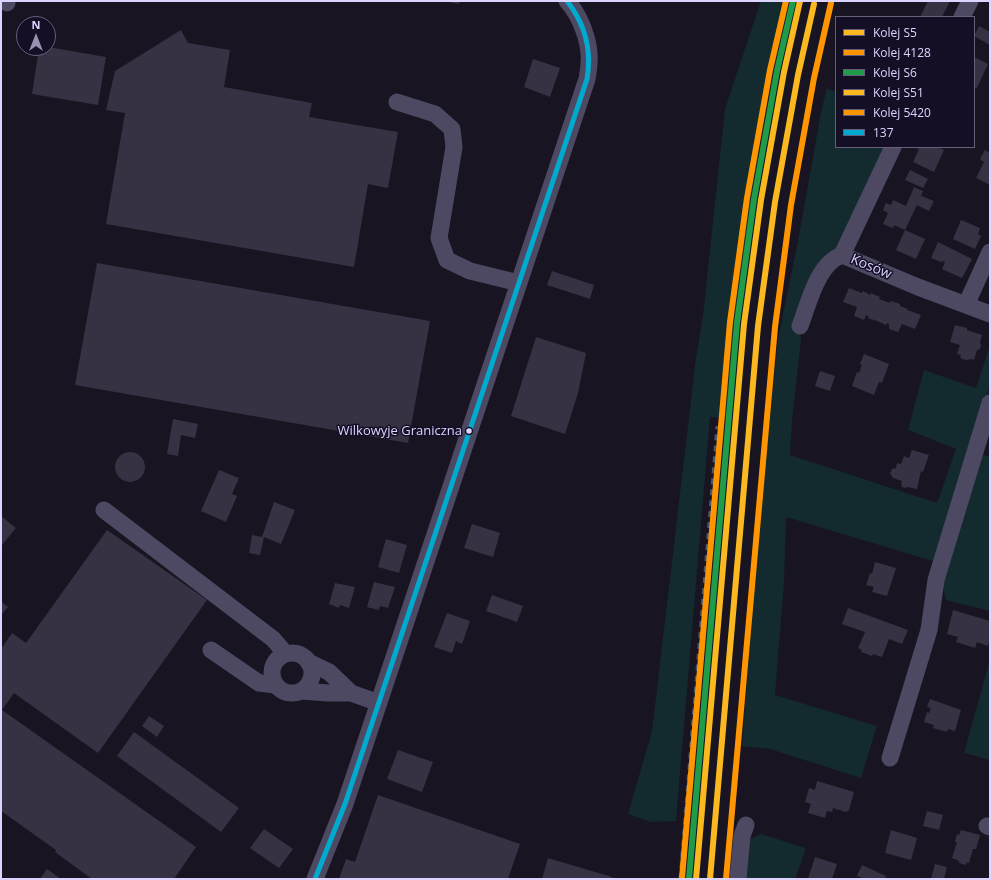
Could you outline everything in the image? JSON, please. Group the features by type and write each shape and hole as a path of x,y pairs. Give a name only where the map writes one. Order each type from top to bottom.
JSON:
{"street":[{"path":"315,879 345,804 587,79 590,62 588,47 581,22 567,1"},
{"path":"962,16 970,1"},
{"path":"397,102 435,114 452,129 454,147 439,238 448,260 470,271 519,283"},
{"name":"Kosów","path":"893,148 842,255 918,287 990,314"},
{"path":"966,305 990,252"},
{"path":"800,326 822,271 829,262 842,255"},
{"path":"890,758 929,630 936,580 990,403"},
{"path":"104,510 273,639 286,654"},
{"path":"210,650 259,683 276,685"},
{"path":"308,662 312,674 306,686 301,690 295,693 288,692 281,690 276,685 273,679 273,666 281,656 292,653 298,654 308,662 329,672 350,693"},
{"path":"301,690 328,693 350,693 379,703"},
{"path":"738,879 742,836 746,825"}],"green space":[{"path":"761,1 784,1 753,186 734,363 731,418 710,417 676,821 651,822 628,814 652,731 696,358 703,315 725,109"},
{"path":"827,88 835,92 835,148 888,148 798,324 801,339 792,421 790,455 937,503 956,449 908,430 924,370 976,388 990,345 990,377 988,392 973,446 936,562 786,517 784,582 775,695 877,726 861,778 770,749 742,746 757,545 778,339 798,241 821,112"},
{"path":"980,455 990,456 990,611 946,600 941,578"},
{"path":"990,659 990,760 964,753"},
{"path":"761,834 806,848 795,879 744,879 748,840"}],"building":[{"path":"445,1 460,1 459,4"},
{"path":"928,1 950,1 942,16 920,16"},
{"path":"979,26 990,32 990,45 975,37"},
{"path":"181,30 188,43 230,50 224,87 312,103 309,117 398,132 388,188 368,184 354,267 106,224 125,113 106,110 115,71"},
{"path":"56,48 106,57 98,105 32,94 38,56 56,56"},
{"path":"975,58 988,64 977,88 975,87"},
{"path":"533,59 560,68 550,97 524,87"},
{"path":"917,148 940,148 944,150 934,172 913,162 919,149"},
{"path":"985,150 990,153 990,185 976,178 984,162 980,159"},
{"path":"910,170 928,179 923,188 905,180"},
{"path":"914,187 923,191 921,196 934,201 929,211 917,205 905,230 894,225 893,228 883,224 888,213 883,210 886,203 891,205 893,200 906,206"},
{"path":"961,220 980,228 978,234 981,236 975,249 953,239"},
{"path":"905,230 925,239 916,259 896,250"},
{"path":"938,242 972,259 962,278 942,269 945,262 931,258"},
{"path":"97,263 430,321 408,443 75,385"},
{"path":"552,271 594,285 590,299 547,285"},
{"path":"849,288 862,293 863,291 870,295 871,293 880,297 879,299 890,303 891,301 900,304 900,306 908,309 907,310 921,315 915,329 902,324 898,332 889,329 889,324 887,323 886,325 868,318 869,317 866,315 864,320 854,316 857,307 843,302"},
{"path":"955,325 967,328 967,330 982,335 980,349 977,350 974,360 962,359 960,357 961,355 957,354 960,345 950,342"},
{"path":"536,337 586,353 578,393 565,434 511,416"},
{"path":"864,354 889,364 882,383 879,382 874,395 852,386 857,372 859,373 862,365 860,364"},
{"path":"820,371 835,376 830,391 815,386"},
{"path":"173,419 198,424 195,438 181,435 178,456 167,454"},
{"path":"912,450 929,455 923,472 921,471 917,489 902,487 902,481 893,478 890,473 892,469 896,468 897,463 901,464 904,456 909,458"},
{"path":"130,452 141,456 145,467 141,478 130,482 119,478 115,467 119,456"},
{"path":"219,470 239,478 232,494 237,496 226,522 201,511"},
{"path":"274,502 295,510 281,544 264,537 260,555 249,553 252,535 262,537"},
{"path":"1,516 16,528 2,545 1,545"},
{"path":"472,524 500,533 493,557 464,548"},
{"path":"107,530 207,600 98,753 14,693 2,710 196,847 174,879 92,879 55,852 56,850 1,811 1,649 12,633 26,643"},
{"path":"386,539 407,545 399,573 378,567"},
{"path":"875,562 896,568 887,596 872,592 874,587 866,585 870,573 872,574"},
{"path":"374,582 395,587 388,608 380,606 379,610 367,607"},
{"path":"335,583 355,587 349,608 340,605 339,608 329,604"},
{"path":"492,595 523,606 517,622 486,611"},
{"path":"1,601 8,607 1,615"},
{"path":"848,608 908,630 902,644 889,639 882,657 873,654 872,656 861,652 862,650 858,648 865,632 842,624"},
{"path":"953,610 990,621 990,638 988,646 977,642 975,648 956,642 958,637 947,634"},
{"path":"447,613 470,621 462,644 456,641 452,653 434,647"},
{"path":"930,699 961,710 955,731 948,729 947,732 933,728 934,725 924,722 927,712 929,713 931,708 927,707"},
{"path":"149,716 164,726 157,737 142,726"},
{"path":"134,732 239,808 221,832 117,756"},
{"path":"398,750 433,762 422,792 387,779"},
{"path":"817,781 854,792 849,810 846,812 833,808 832,812 827,811 825,818 808,813 811,804 805,802 809,788 815,790"},
{"path":"378,795 520,844 508,879 339,879 346,859 355,862"},
{"path":"927,811 943,815 939,830 923,826"},
{"path":"264,829 293,849 279,868 250,848"},
{"path":"891,830 917,838 911,860 885,853"},
{"path":"961,830 980,835 976,849 973,849 969,863 967,862 966,865 959,863 959,861 952,858 957,842 955,842 957,834 959,835"},
{"path":"815,857 837,864 832,879 808,879"},
{"path":"548,858 612,877 612,879 542,879"},
{"path":"935,864 947,867 944,879 931,879"},
{"path":"862,865 886,876 885,879 865,879 857,876"},
{"path":"47,869 61,879 40,879"}],"railway":[{"path":"680,879 717,426"}],"rail line":[{"name":"5420","path":"682,878 730,322 747,198 770,70 786,1"},
{"name":"S6","path":"689,878 737,323 754,199 777,71 793,1"},
{"name":"S5","path":"696,879 744,324 761,200 784,72 800,1"},
{"name":"4128","path":"726,879 775,327 791,205 814,78 831,3"},
{"name":"S51","path":"710,879 758,326 775,202 798,75 814,4"}],"transit line":[{"name":"137","path":"315,879 345,804 587,79 589,58 586,38 583,28 567,1"}],"place":[{"name":"Wilkowyje Graniczna","path":"469,431"}]}
